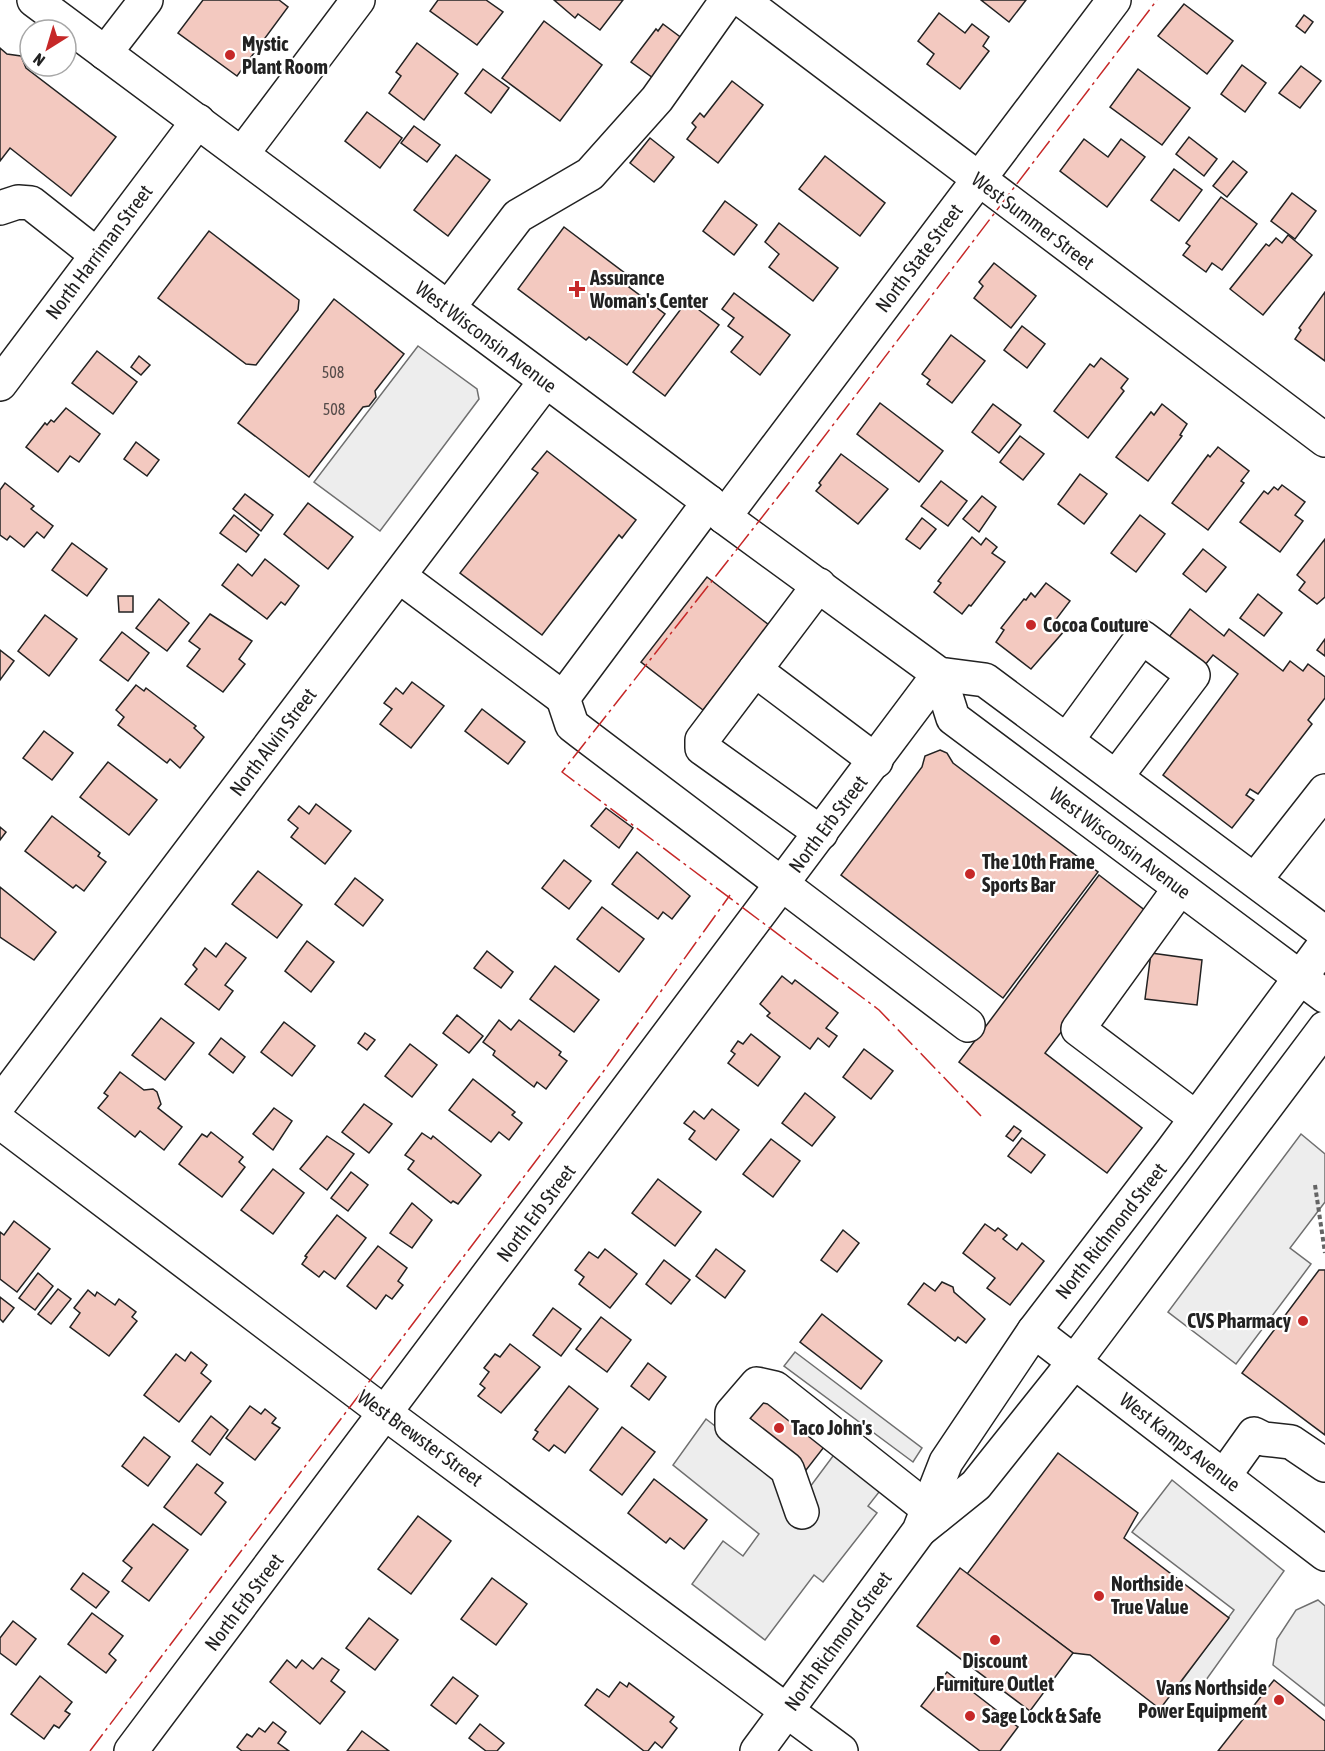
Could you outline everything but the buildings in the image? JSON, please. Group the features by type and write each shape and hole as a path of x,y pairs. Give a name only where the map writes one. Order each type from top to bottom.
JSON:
{"street":[{"name":"West Wisconsin Avenue","path":"34,0 939,674 985,680 1325,933"},
{"path":"105,53 146,0"},
{"path":"448,308 518,216 590,174 657,99 727,0"},
{"name":"West Summer Street","path":"742,0 1325,440"},
{"name":"North State Street","path":"563,698 978,180 1114,0"},
{"path":"242,154 353,2"},
{"name":"North Harriman Street","path":"0,384 198,121"},
{"path":"0,208 18,202 31,203 97,255"},
{"name":"North Alvin Street","path":"0,1103 545,382"},
{"path":"399,576 563,698 572,725 968,1025"},
{"path":"819,585 702,740 702,748 821,833"},
{"path":"1067,740 1142,637 1193,675 1116,777"},
{"path":"755,670 876,761"},
{"name":"West Wisconsin Avenue","path":"939,674 952,718 1313,986"},
{"name":"North Erb Street","path":"131,1751 876,761 939,674"},
{"path":"1255,880 1325,791"},
{"path":"1180,888 1078,1029 1196,1118"},
{"name":"North Richmond Street","path":"757,1751 928,1518 946,1462 1034,1331 1196,1118 1313,986 1325,944"},
{"name":"North Richmond Street","path":"928,1518 976,1485 1075,1361 1325,1028"},
{"name":"West Brewster Street","path":"0,1122 385,1413 841,1751"},
{"name":"West Kamps Avenue","path":"1034,1331 1325,1554"},
{"path":"802,1512 787,1470 732,1426 732,1413 757,1384 775,1388 928,1518"},
{"path":"1224,1476 1254,1434 1264,1439 1291,1442 1325,1465"}],"path":[{"path":"1315,1185 1325,1253"}],"shaded area":[{"path":"418,346 477,389 479,399 380,531 314,482"},
{"path":"1301,1134 1325,1154 1325,1202 1290,1248 1311,1264 1236,1364 1168,1312"},
{"path":"795,1352 922,1448 913,1462 784,1366"},
{"path":"706,1419 804,1495 836,1452 883,1487 868,1506 877,1513 823,1582 814,1575 765,1640 692,1584 723,1541 743,1556 759,1534 673,1465"},
{"path":"1172,1480 1284,1571 1196,1694 1180,1683 1234,1610 1132,1532"},
{"path":"1318,1600 1325,1606 1325,1706 1273,1665 1277,1639 1296,1610"}],"power":[{"path":"981,1116 879,1010 562,772 785,488 1157,0"},
{"path":"90,1751 603,1072 730,895"}],"place":[{"name":"Mystic Plant Room","path":"230,55"},
{"name":"Assurance Woman's Center","path":"577,289"},
{"name":"Cocoa Couture","path":"1031,625"},
{"name":"The 10th Frame Sports Bar","path":"970,874"},
{"name":"CVS Pharmacy","path":"1303,1321"},
{"name":"Taco John's","path":"779,1428"},
{"name":"Northside True Value","path":"1099,1596"},
{"name":"Discount Furniture Outlet","path":"995,1640"},
{"name":"Vans Northside Power Equipment","path":"1279,1700"},
{"name":"Sage Lock & Safe","path":"970,1716"}]}
